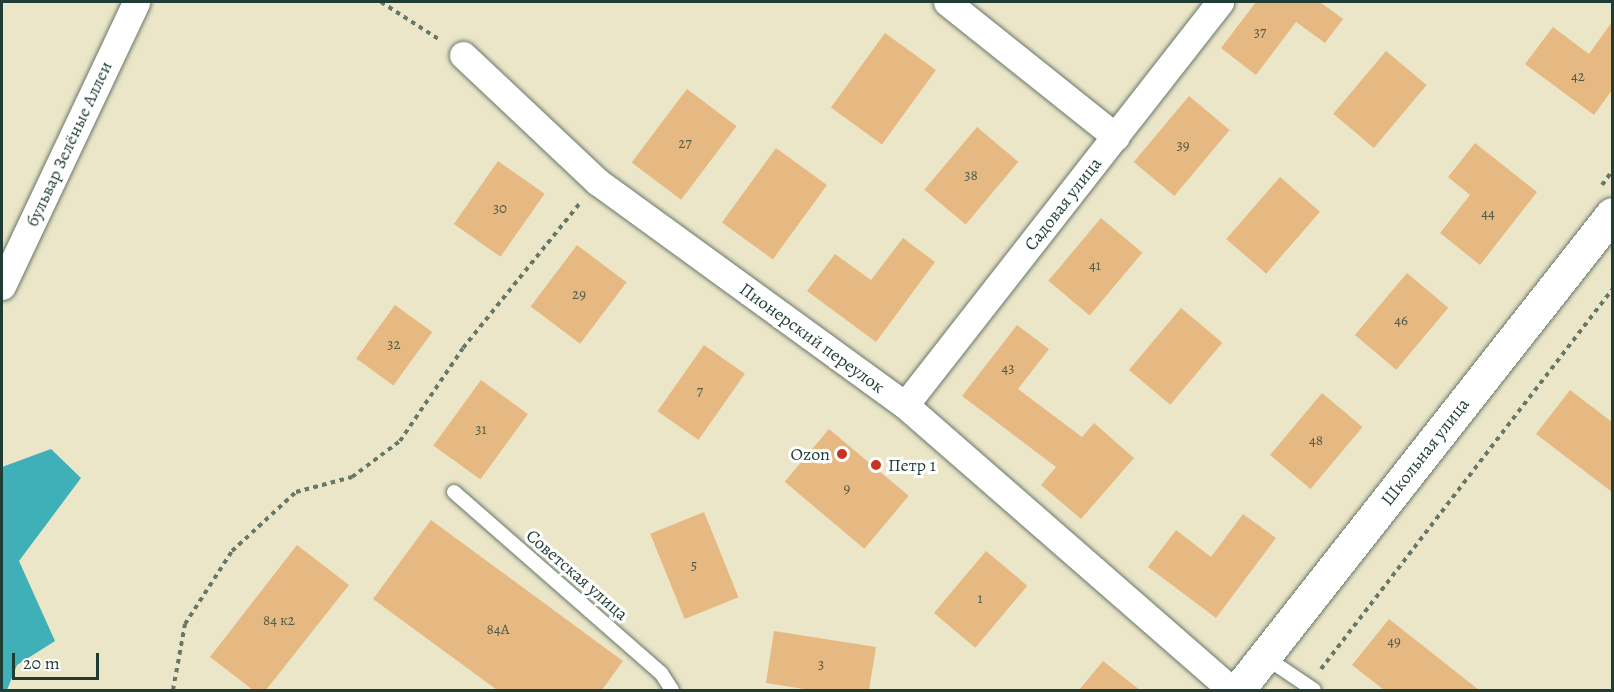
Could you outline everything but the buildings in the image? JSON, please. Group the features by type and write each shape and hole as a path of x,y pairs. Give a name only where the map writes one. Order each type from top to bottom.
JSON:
{"street":[{"name":"бульвар Зелёные Аллеи","path":"2,286 136,2"},
{"path":"947,2 1116,137"},
{"name":"Садовая улица","path":"905,405 1220,2"},
{"name":"Пионерский переулок","path":"463,55 598,182 905,405 1232,690"},
{"name":"Школьная улица","path":"1238,690 1612,214"}],"lane":[{"name":"Советская улица","path":"454,492 661,673 672,690"},
{"path":"1265,657 1311,688"}],"path":[{"path":"381,2 463,55"},
{"path":"173,690 185,624 232,551 296,492 352,477 400,441 463,348 598,182"},
{"path":"1311,688 1612,290"}],"water":[{"path":"51,449 81,478 19,561 55,641 17,665 7,690 2,690 2,467"}],"place":[{"name":"Ozon","path":"842,454"},
{"name":"Петр 1","path":"876,465"}]}
